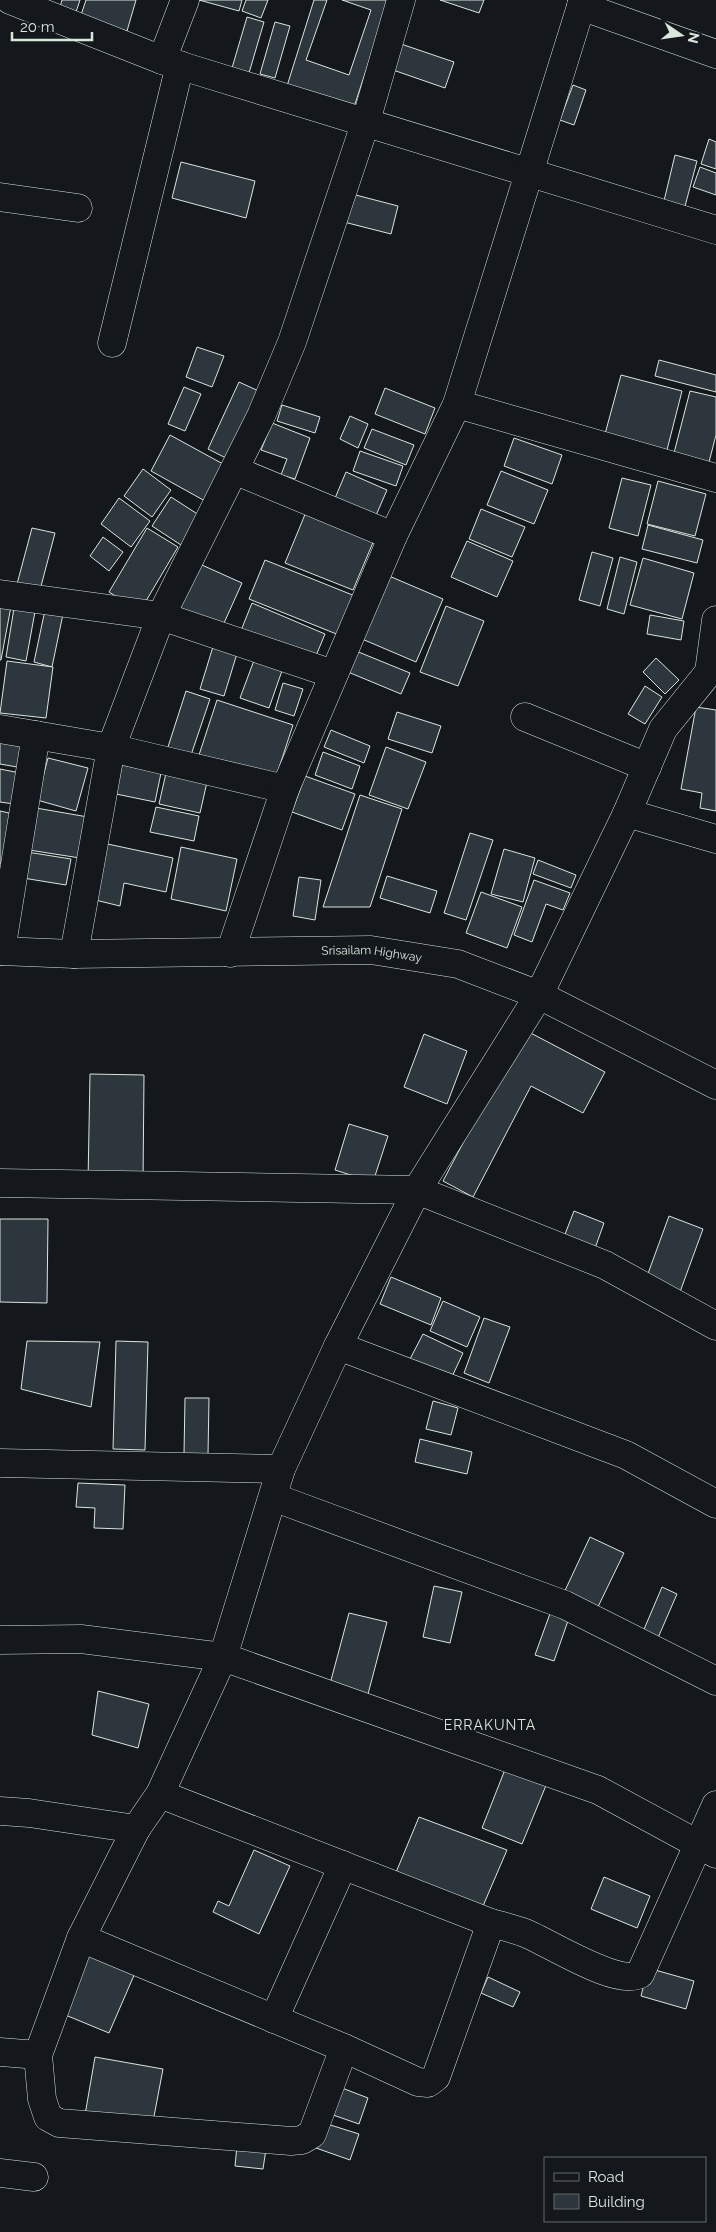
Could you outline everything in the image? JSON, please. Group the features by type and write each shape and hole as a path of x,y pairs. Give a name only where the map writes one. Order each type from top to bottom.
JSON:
{"main road":[{"path":"10,0 171,62 716,230"},
{"path":"112,344 185,0"},
{"path":"74,954 111,748 161,616 261,416 292,342 366,121 401,0"},
{"path":"230,953 285,789 393,536 457,404 531,172 582,3 716,54"},
{"path":"0,197 78,208"},
{"path":"457,404 716,478"},
{"path":"234,470 393,536"},
{"path":"0,594 161,616 333,674"},
{"path":"344,2048 312,2134 302,2140 292,2141 59,2123 48,2117 42,2099 38,2055 81,1938 136,1829 160,1794 223,1657 281,1469 338,1346 417,1190 539,995 627,813 663,729 713,670 716,620"},
{"path":"524,717 647,767"},
{"path":"0,729 111,748 285,789"},
{"path":"0,951 36,735"},
{"path":"627,813 716,839"},
{"name":"Srisailam Highway","path":"0,951 74,954 371,950 458,964 539,995 716,1085"},
{"path":"0,1183 417,1190 605,1265 716,1326"},
{"path":"338,1346 626,1455 716,1504"},
{"path":"0,1463 281,1469"},
{"path":"273,1498 566,1605 716,1681"},
{"path":"0,1640 81,1639 223,1657 598,1790 706,1849"},
{"path":"160,1794 491,1923 525,1933 605,1972 633,1978 640,1974 706,1849 716,1805"},
{"path":"0,1811 29,1813 136,1829"},
{"path":"274,2019 343,1865"},
{"path":"81,1938 344,2048 418,2082 428,2083 436,2077 491,1923"},
{"path":"0,2052 38,2055"},
{"path":"0,2173 34,2177"}],"building":[{"path":"62,0 80,0 76,12 60,7"},
{"path":"86,0 136,0 127,31 80,18"},
{"path":"199,0 242,0 239,11"},
{"path":"246,0 268,0 261,18 242,11"},
{"path":"314,0 327,0 306,60 349,75 371,10 342,0 389,0 354,107 287,86"},
{"path":"440,0 484,0 479,13"},
{"path":"247,17 264,22 249,73 232,68"},
{"path":"275,22 290,26 275,78 260,74"},
{"path":"401,44 454,62 445,88 393,70"},
{"path":"573,85 586,90 574,125 560,120"},
{"path":"709,139 716,142 716,169 701,164"},
{"path":"675,155 697,161 684,210 663,205"},
{"path":"181,162 255,181 246,218 172,198"},
{"path":"700,167 716,173 716,195 693,187"},
{"path":"348,193 398,206 391,234 340,221"},
{"path":"197,347 224,356 212,387 186,377"},
{"path":"659,360 716,375 716,392 655,376"},
{"path":"621,375 682,391 667,450 605,434"},
{"path":"239,382 263,393 232,461 208,449"},
{"path":"184,387 201,394 185,431 168,424"},
{"path":"385,388 435,408 425,434 375,414"},
{"path":"690,391 716,397 716,435 709,462 674,453"},
{"path":"282,405 320,417 315,433 277,421"},
{"path":"350,416 368,424 358,448 340,439"},
{"path":"272,423 310,438 295,479 281,475 287,459 261,450"},
{"path":"372,429 414,445 406,465 364,448"},
{"path":"170,435 234,470 214,506 151,471"},
{"path":"514,438 562,455 552,484 504,466"},
{"path":"360,451 403,466 396,486 353,471"},
{"path":"143,469 171,490 152,517 124,496"},
{"path":"501,471 548,490 534,524 487,505"},
{"path":"346,472 387,490 374,520 333,503"},
{"path":"622,478 651,485 638,536 609,528"},
{"path":"658,481 706,494 695,536 647,524"},
{"path":"171,497 199,515 181,545 152,526"},
{"path":"119,498 150,521 131,547 101,524"},
{"path":"481,509 525,527 512,557 469,539"},
{"path":"306,512 374,540 353,590 285,563"},
{"path":"648,525 703,540 697,563 642,549"},
{"path":"32,528 55,533 40,590 17,584"},
{"path":"147,528 178,547 140,611 109,592"},
{"path":"103,537 123,552 109,571 90,556"},
{"path":"467,541 513,561 497,597 451,577"},
{"path":"592,552 613,558 600,606 579,600"},
{"path":"620,557 637,562 624,614 607,609"},
{"path":"643,558 694,573 682,619 630,605"},
{"path":"265,560 355,596 339,635 249,599"},
{"path":"193,561 242,583 220,632 171,610"},
{"path":"389,576 443,599 416,662 362,639"},
{"path":"0,599 12,601 1,660 0,660"},
{"path":"15,602 36,606 26,661 6,657"},
{"path":"252,603 325,634 313,663 240,633"},
{"path":"446,606 484,621 458,686 420,672"},
{"path":"45,610 63,614 52,667 34,662"},
{"path":"650,615 684,621 681,640 647,634"},
{"path":"215,640 239,647 224,696 200,689"},
{"path":"356,651 410,673 401,694 348,672"},
{"path":"256,655 284,665 269,708 240,698"},
{"path":"656,658 679,680 665,694 643,672"},
{"path":"7,661 53,667 46,718 0,713"},
{"path":"283,683 303,689 294,716 275,710"},
{"path":"645,686 662,697 645,724 628,714"},
{"path":"186,691 210,699 190,758 167,750"},
{"path":"217,700 293,725 275,780 199,755"},
{"path":"696,707 716,710 716,811 700,808 702,793 681,789"},
{"path":"397,712 441,726 432,753 388,739"},
{"path":"331,730 370,746 364,763 324,747"},
{"path":"0,740 27,744 23,768 0,764"},
{"path":"386,747 426,762 408,809 369,795"},
{"path":"323,752 360,766 352,789 315,775"},
{"path":"48,758 88,768 76,811 37,800"},
{"path":"122,765 161,773 155,802 116,794"},
{"path":"0,769 20,773 14,804 0,802"},
{"path":"166,773 207,782 200,813 159,804"},
{"path":"305,776 355,794 342,830 292,812"},
{"path":"360,795 402,809 370,907 323,907"},
{"path":"156,807 199,816 194,841 150,832"},
{"path":"36,808 88,817 80,858 29,850"},
{"path":"0,811 14,814 4,864 0,863"},
{"path":"470,833 493,840 466,920 444,913"},
{"path":"103,843 173,858 166,892 124,883 120,906 91,899"},
{"path":"181,847 237,859 226,911 171,899"},
{"path":"504,849 535,858 523,902 491,894"},
{"path":"27,852 71,859 66,885 23,878"},
{"path":"538,860 576,875 571,888 533,874"},
{"path":"387,876 437,891 430,913 380,898"},
{"path":"299,877 321,880 315,920 293,916"},
{"path":"534,880 570,893 563,910 546,904 532,942 514,935"},
{"path":"481,892 522,907 507,948 466,933"},
{"path":"523,1029 605,1072 583,1113 531,1086 473,1197 443,1181"},
{"path":"424,1034 467,1051 447,1104 404,1087"},
{"path":"90,1074 144,1075 143,1183 88,1182"},
{"path":"349,1124 388,1136 373,1182 335,1170"},
{"path":"574,1211 604,1223 593,1254 562,1242"},
{"path":"669,1216 703,1229 680,1292 646,1279"},
{"path":"0,1219 48,1219 47,1303 0,1302"},
{"path":"391,1277 441,1298 431,1325 380,1304"},
{"path":"443,1301 480,1317 467,1347 430,1331"},
{"path":"484,1318 510,1327 489,1383 464,1373"},
{"path":"423,1334 463,1353 451,1379 410,1359"},
{"path":"27,1341 100,1342 91,1407 21,1389"},
{"path":"116,1341 148,1342 145,1450 113,1449"},
{"path":"185,1398 209,1398 208,1455 184,1454"},
{"path":"433,1401 458,1408 451,1435 426,1429"},
{"path":"420,1439 472,1452 467,1474 415,1462"},
{"path":"78,1483 125,1485 123,1529 94,1528 95,1508 76,1507"},
{"path":"590,1537 624,1553 595,1613 562,1597"},
{"path":"434,1586 462,1592 450,1643 423,1637"},
{"path":"662,1587 677,1594 657,1640 642,1634"},
{"path":"552,1608 570,1615 554,1661 535,1655"},
{"path":"349,1613 387,1622 368,1694 330,1684"},
{"path":"98,1691 149,1704 138,1748 92,1735"},
{"path":"506,1767 547,1783 522,1844 482,1828"},
{"path":"419,1817 507,1850 480,1913 392,1882"},
{"path":"254,1850 290,1866 259,1934 213,1912 218,1901 229,1906"},
{"path":"604,1877 650,1896 637,1928 591,1909"},
{"path":"89,1953 135,1973 109,2033 63,2014"},
{"path":"648,1968 694,1981 686,2009 641,1996"},
{"path":"488,1977 520,1992 513,2007 481,1993"},
{"path":"95,2057 163,2069 152,2127 85,2115"},
{"path":"342,2088 368,2098 359,2124 333,2115"},
{"path":"324,2123 359,2134 350,2160 316,2148"},
{"path":"237,2146 266,2149 263,2169 235,2166"}],"district":[{"name":"ERRAKUNTA","path":"490,1725"}]}
